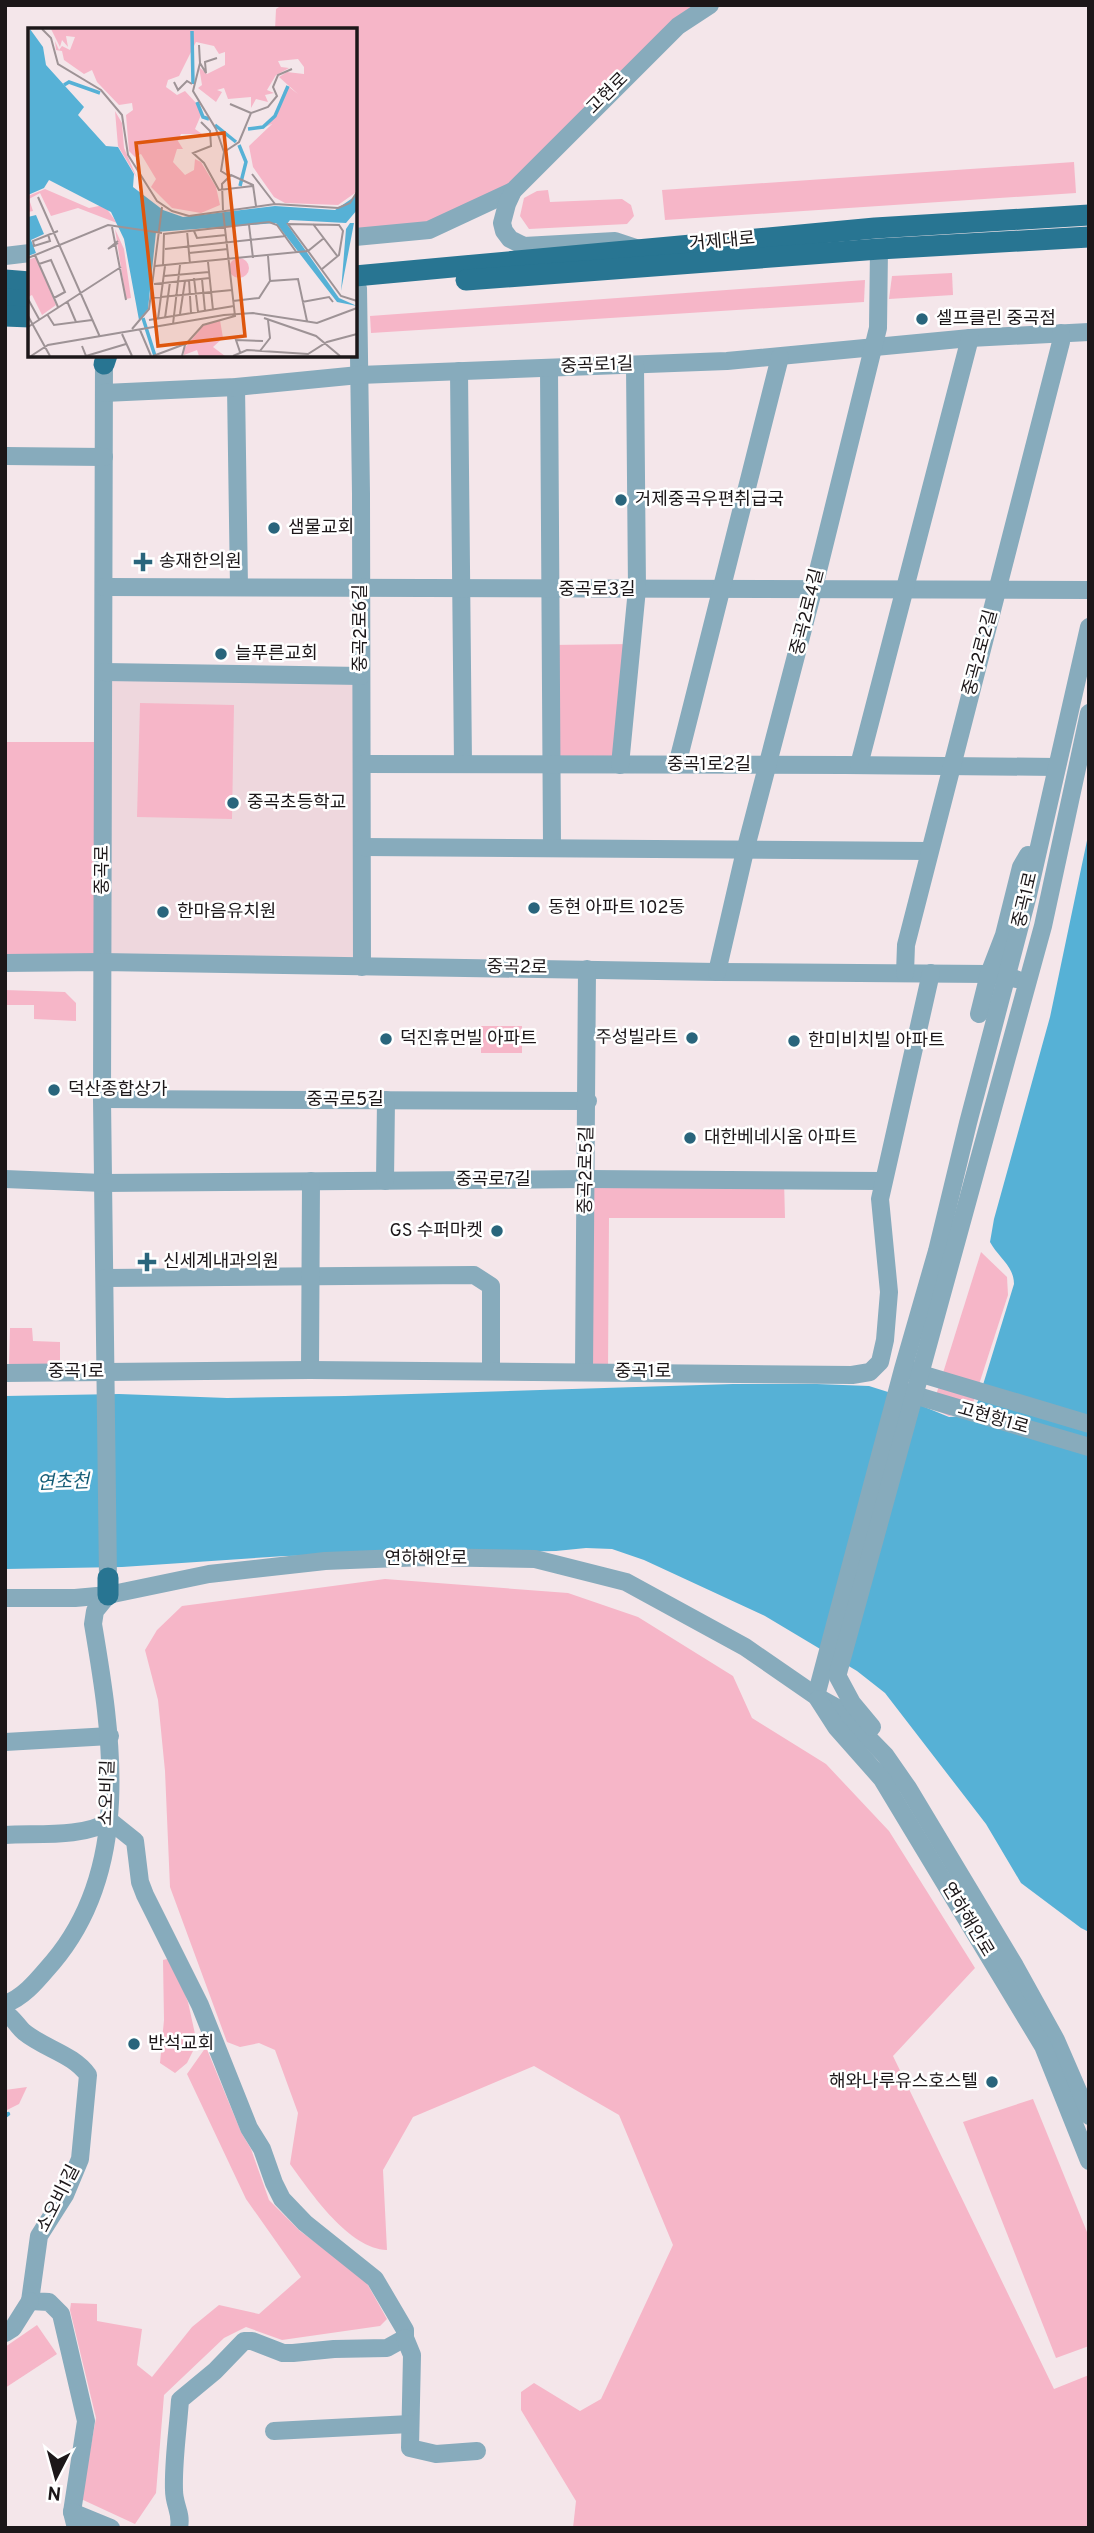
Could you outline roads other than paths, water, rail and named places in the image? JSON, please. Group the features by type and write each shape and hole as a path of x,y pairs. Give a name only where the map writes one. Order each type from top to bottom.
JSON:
{"main road":[{"name":"거제대로","path":"357,286 642,250 875,228 1089,215"},
{"name":"거제대로","path":"357,286 1089,237"},
{"path":"5,280 28,282"},
{"path":"5,299 28,301"},
{"path":"5,316 28,317"}],"street":[{"name":"고현로","path":"513,191 678,26 710,5"},
{"path":"357,237 429,230 513,191"},
{"path":"513,191 502,223 504,231 514,243 534,247 615,241 642,250"},
{"name":"중곡2로4길","path":"717,972 745,851 878,328 879,249"},
{"path":"5,256 28,253"},
{"name":"중곡2로6길","path":"357,316 362,967"},
{"name":"중곡로1길","path":"104,393 236,387 359,375 780,357 970,338 1089,332"},
{"name":"중곡2로2길","path":"905,973 906,945 1061,333"},
{"path":"859,765 970,338"},
{"name":"중곡로","path":"104,357 102,1099 108,1587"},
{"path":"677,765 780,357"},
{"path":"620,765 638,589 635,365"},
{"path":"549,368 552,847"},
{"path":"459,371 463,764"},
{"path":"236,387 239,587"},
{"path":"5,456 104,457"},
{"name":"중곡로3길","path":"104,587 552,590 814,587 1089,590"},
{"name":"중곡1로","path":"911,1371 937,1251 1007,977 1089,627"},
{"path":"104,672 361,676"},
{"name":"중곡1로","path":"911,1371 975,1174 1027,982 1064,837 1089,713"},
{"name":"중곡1로2길","path":"362,764 1056,768"},
{"path":"979,1014 1021,867 1042,827"},
{"path":"363,847 929,851"},
{"name":"중곡2로","path":"5,963 989,974 1027,982"},
{"name":"중곡2로5길","path":"584,1372 587,969"},
{"name":"중곡1로","path":"5,1373 106,1378 310,1370 852,1375 870,1372 880,1362 888,1322 888,1279 880,1199 931,973"},
{"name":"중곡로5길","path":"102,1099 588,1101"},
{"path":"385,1181 386,1100"},
{"name":"중곡로7길","path":"5,1179 103,1183 587,1179 883,1181"},
{"path":"310,1370 311,1181"},
{"path":"105,1278 474,1275 491,1286 491,1370"},
{"path":"816,1696 898,1390 911,1371"},
{"path":"885,1755 871,1725 852,1703 838,1677 915,1396 911,1371"},
{"name":"고현항1로","path":"911,1371 1089,1424"},
{"name":"고현항1로","path":"898,1390 1089,1447"},
{"name":"연하해안로","path":"5,1598 75,1598 108,1587 209,1574 325,1561 424,1557 536,1559 626,1582 745,1647 841,1710 885,1755 908,1788 1015,1966 1056,2040 1089,2116"},
{"name":"소오비길","path":"5,2004 33,1985 62,1951 88,1907 110,1821 110,1736 93,1624 95,1611 108,1587"},
{"name":"연하해안로","path":"816,1696 836,1727 882,1779 1043,2046 1089,2161"},
{"path":"5,1742 110,1736"},
{"path":"5,1835 85,1831 101,1827 110,1821 135,1841 140,1882 145,1895 200,2005 249,2128 262,2149 282,2199 305,2223 375,2279 405,2330 405,2338 412,2355 410,2448 436,2454 477,2451"},
{"name":"소오비1길","path":"5,2013 11,2016 23,2031 53,2051 79,2063 88,2075 79,2159 65,2195 39,2235 30,2301"},
{"path":"5,2333 13,2328 30,2301 49,2302 61,2314 86,2421 74,2520 111,2528"},
{"path":"179,2528 181,2516 174,2501 174,2487 180,2400 215,2371 237,2346 244,2341 252,2341 275,2351 293,2353 387,2348 405,2338"},
{"path":"274,2431 410,2424"}],"water":[{"name":"연초천","path":"1089,831 1089,1932 1021,1883 986,1824 885,1693 857,1671 765,1616 644,1560 612,1549 285,1556 122,1567 5,1569 5,1396 119,1394 227,1398 817,1384 869,1386 949,1417 970,1411 978,1401 1014,1284 1009,1267 990,1242 1050,1017"}],"place":[{"name":"셀프클린 중곡점","path":"922,319"},
{"name":"거제중곡우편취급국","path":"621,500"},
{"name":"샘물교회","path":"274,528"},
{"name":"송재한의원","path":"143,562"},
{"name":"늘푸른교회","path":"221,654"},
{"name":"중곡초등학교","path":"233,803"},
{"name":"동현 아파트 102동","path":"534,908"},
{"name":"한마음유치원","path":"163,912"},
{"name":"주성빌라트","path":"692,1038"},
{"name":"덕진휴먼빌 아파트","path":"386,1039"},
{"name":"한미비치빌 아파트","path":"794,1041"},
{"name":"덕산종합상가","path":"54,1090"},
{"name":"대한베네시움 아파트","path":"690,1138"},
{"name":"GS 수퍼마켓","path":"497,1231"},
{"name":"신세계내과의원","path":"147,1262"},
{"name":"반석교회","path":"134,2044"},
{"name":"해와나루유스호스텔","path":"992,2082"}]}
